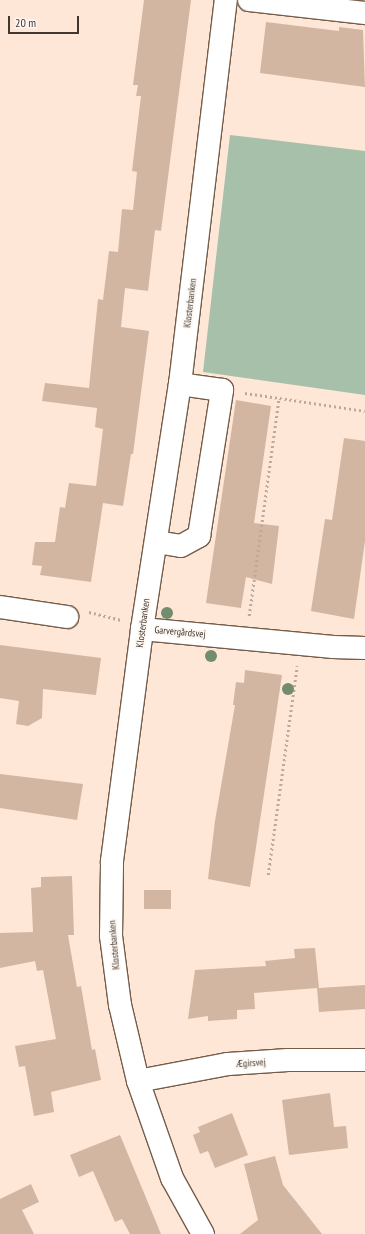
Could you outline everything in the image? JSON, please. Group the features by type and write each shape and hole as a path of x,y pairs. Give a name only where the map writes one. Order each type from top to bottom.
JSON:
{"street":[{"name":"Klosterbanken","path":"203,1234 172,1178 138,1081 120,1005 112,921 112,861 142,629 180,384 226,0"},
{"path":"249,0 365,13"},
{"path":"156,542 181,546 199,536 222,390 180,384"},
{"path":"0,607 67,617"},
{"name":"Garvergårdsvej","path":"142,629 300,644 365,648"},
{"name":"Ægirsvej","path":"138,1081 228,1064 288,1060 365,1060"}],"path":[{"path":"222,390 365,411"},
{"path":"246,639 279,398"},
{"name":"Garvergårdsvej","path":"67,617 78,610 111,616 142,629"},
{"path":"268,875 300,644"}],"green space":[{"path":"230,135 365,151 365,395 203,372"}],"building":[{"path":"144,0 191,0 161,231 155,230 148,291 125,288 121,327 149,331 133,454 131,454 123,506 103,503 91,582 40,575 42,566 32,565 35,542 55,542 60,507 65,508 69,483 96,486 103,429 95,427 97,408 42,401 45,383 89,388 98,299 103,300 109,251 118,252 122,209 133,210 137,172 132,171 141,96 136,96 138,85 133,85"},
{"path":"266,22 339,31 339,27 363,30 365,87 260,73"},
{"path":"236,400 271,406 254,523 279,526 272,584 246,577 241,608 206,603"},
{"path":"344,438 365,441 365,541 354,619 311,611 325,519 332,520"},
{"path":"0,645 101,658 96,695 43,689 42,718 28,726 16,724 19,701 0,698"},
{"path":"245,670 282,675 250,887 208,879 215,821 235,705 233,705 236,682 244,683"},
{"path":"0,774 83,784 77,820 0,808"},
{"path":"72,876 74,935 68,935 77,987 81,986 92,1050 95,1049 101,1080 51,1092 54,1112 34,1116 25,1066 19,1067 15,1046 56,1039 43,970 37,971 35,961 0,968 0,933 33,932 31,888 41,887 41,877"},
{"path":"144,890 171,890 171,909 144,909"},
{"path":"315,948 319,988 365,985 365,1009 319,1012 317,988 254,993 255,1009 237,1010 237,1019 208,1021 208,1016 188,1019 195,970 266,966 265,961 295,958 294,949"},
{"path":"330,1093 334,1127 346,1126 348,1148 289,1155 282,1100"},
{"path":"232,1113 248,1155 215,1168 208,1151 200,1154 193,1135 200,1132 198,1127"},
{"path":"120,1135 161,1234 130,1234 122,1219 115,1222 93,1171 79,1177 70,1155"},
{"path":"275,1156 283,1185 322,1234 240,1234 258,1220 244,1164"},
{"path":"31,1184 39,1202 22,1210 34,1234 0,1234 0,1199"}]}
